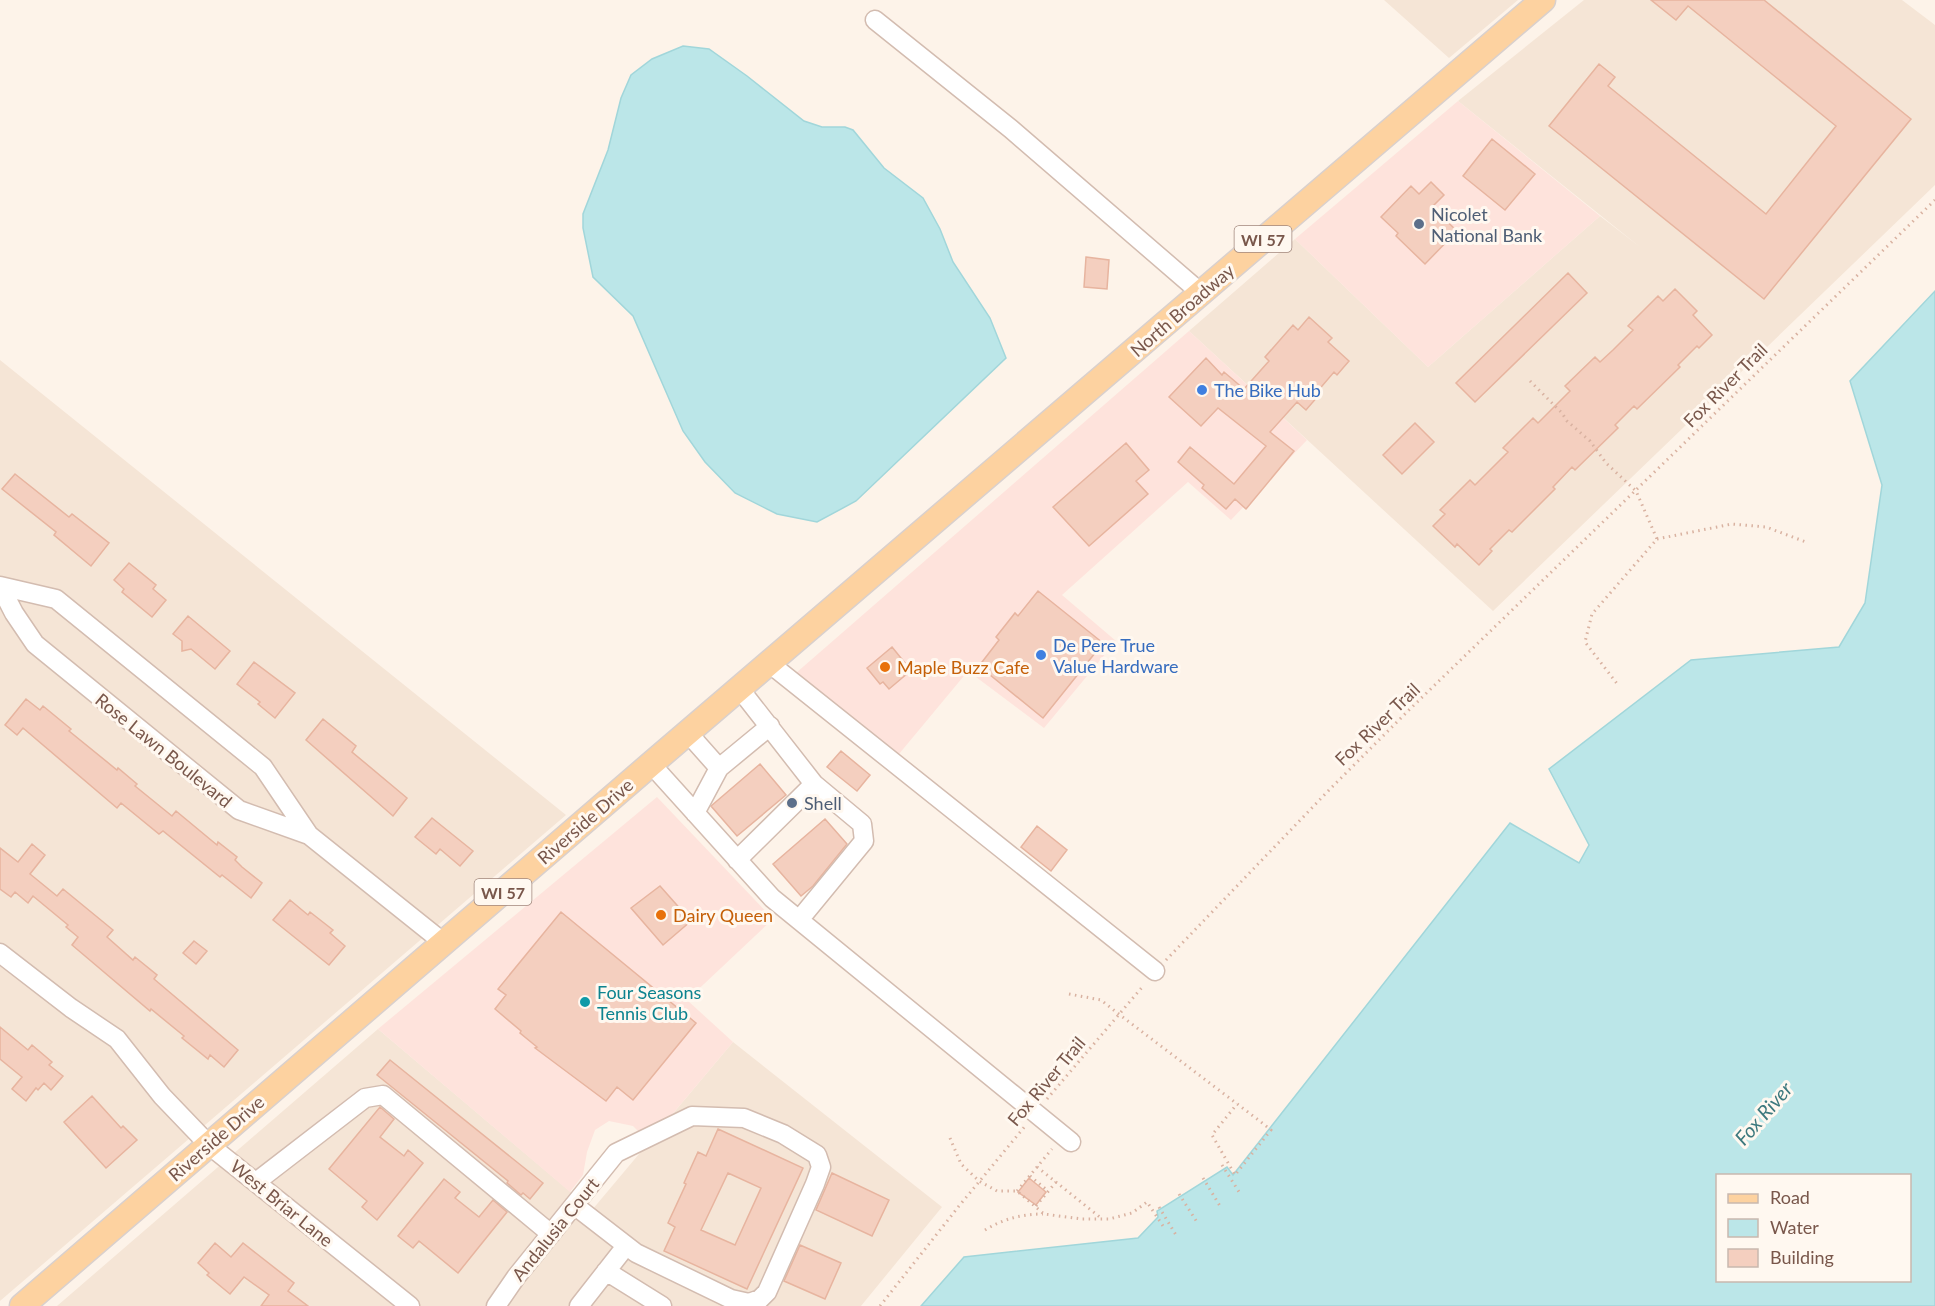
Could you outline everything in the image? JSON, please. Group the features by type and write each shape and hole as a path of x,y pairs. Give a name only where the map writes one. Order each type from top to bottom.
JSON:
{"main road":[{"name":"North Broadway","path":"985,479 1543,0"},
{"name":"Riverside Drive","path":"22,1306 687,732 985,479"}],"street":[{"path":"875,20 1011,129 1201,293"},
{"path":"0,586 56,599 263,767 309,835"},
{"name":"Rose Lawn Boulevard","path":"0,586 14,613 35,644 239,810 309,835 444,944"},
{"path":"769,663 1155,971"},
{"path":"740,688 814,784 862,824 864,841 799,920"},
{"path":"695,813 719,768 770,726"},
{"path":"687,732 719,768"},
{"path":"651,764 772,898 1071,1143"},
{"path":"737,860 814,784"},
{"name":"West Briar Lane","path":"0,952 71,1008 117,1039 162,1096 209,1144 410,1306"},
{"path":"256,1182 365,1098 383,1095 551,1234"},
{"name":"Andalusia Court","path":"496,1306 616,1153 692,1116 744,1118 783,1134 809,1149 817,1155 820,1161 821,1167 815,1184 767,1292 760,1299 749,1303 731,1299 626,1246"},
{"path":"574,1205 626,1246 579,1306"},
{"path":"606,1271 662,1306"}],"path":[{"name":"Fox River Trail","path":"880,1306 979,1181 1155,971 1338,780 1935,200"},
{"path":"1530,381 1567,421 1590,441 1606,464 1636,491 1657,539"},
{"path":"1618,685 1585,642 1592,614 1657,539 1732,524 1766,527 1806,542"},
{"path":"1069,994 1101,1000 1120,1014 1271,1130 1235,1175 1212,1135 1237,1104"},
{"path":"950,1138 960,1164 979,1181 997,1191 1017,1191 1044,1214"},
{"path":"1222,1165 1241,1195"},
{"path":"1017,1191 1037,1167 1102,1220"},
{"path":"1030,1176 1048,1191"},
{"path":"1203,1178 1220,1206"},
{"path":"1036,1207 1056,1182"},
{"path":"1179,1194 1197,1222"},
{"path":"985,1230 1020,1216 1044,1214 1102,1220 1132,1213 1147,1203 1163,1226"},
{"path":"1159,1208 1176,1235"}],"shaded area":[{"path":"1384,0 1518,0 1449,58"},
{"path":"1584,0 1902,0 1935,25 1935,185 1493,611 1189,331 1295,239 1428,367 1600,216 1640,247 1458,101"},
{"path":"1458,101 1600,216 1428,367 1295,239"},
{"path":"1189,331 1307,440 1231,520 1188,482 1062,595 1116,641 1044,728 968,671 899,754 796,673"},
{"path":"0,360 566,815 0,1301"},
{"path":"657,797 773,919 687,1000 733,1042 649,1142 633,1126 609,1121 595,1130 587,1152 583,1175 570,1192 378,1029"},
{"path":"378,1029 592,1210 733,1042 942,1207 861,1306 57,1306"}],"water":[{"path":"683,46 709,49 804,121 822,127 845,127 853,130 884,168 923,198 940,229 953,262 990,318 1006,358 856,501 817,522 777,514 735,493 705,462 683,431 633,316 593,277 583,228 583,214 608,150 621,98 631,75 652,59"},
{"name":"Fox River","path":"1935,291 1935,1306 921,1306 964,1257 1138,1238 1158,1217 1157,1211 1227,1167 1233,1175 1510,823 1579,863 1589,845 1549,769 1691,660 1839,647 1865,603 1882,485 1850,381"}],"building":[{"path":"1651,0 1764,0 1911,119 1764,299 1549,126 1599,64 1615,77 1608,86 1766,214 1836,126 1688,6 1676,20"},
{"path":"1492,139 1535,174 1505,210 1463,176"},
{"name":"Nicolet National Bank","path":"1431,182 1444,195 1432,207 1457,231 1425,264 1396,236 1398,233 1381,217 1411,186 1419,194"},
{"path":"1086,257 1109,260 1107,289 1084,287"},
{"path":"1568,273 1587,293 1475,402 1456,383"},
{"path":"1675,289 1697,311 1693,315 1712,335 1699,348 1697,346 1678,365 1680,367 1637,409 1634,406 1615,425 1618,428 1575,470 1572,467 1553,487 1555,489 1512,532 1509,530 1490,549 1492,551 1479,565 1457,544 1455,547 1433,526 1445,514 1440,510 1470,480 1475,485 1508,452 1503,448 1533,418 1538,423 1570,391 1565,386 1595,357 1600,362 1613,350 1633,330 1628,326 1658,296 1663,301"},
{"path":"1309,317 1332,338 1328,342 1349,361 1337,375 1334,372 1316,393 1319,395 1306,410 1297,402 1270,432 1294,451 1246,509 1235,499 1226,509 1178,462 1190,447 1234,484 1266,446 1218,408 1201,426 1169,397 1206,358 1222,375 1224,372 1244,389 1269,361 1265,357 1293,325 1298,330"},
{"path":"1415,423 1434,442 1402,474 1383,455"},
{"path":"1126,443 1149,470 1136,481 1148,494 1089,546 1053,507"},
{"path":"15,474 69,517 72,514 109,543 91,566 54,535 56,532 2,489"},
{"path":"129,563 156,585 153,589 166,600 152,617 122,592 124,589 114,580"},
{"path":"1038,591 1103,643 1043,718 979,666 999,640 996,637 1015,613 1018,616"},
{"path":"188,616 230,651 215,669 191,649 182,651 182,641 173,634"},
{"path":"892,647 905,663 902,666 908,673 889,689 883,682 880,684 867,668"},
{"path":"254,662 295,693 275,718 258,704 260,702 237,684"},
{"path":"26,699 40,710 43,706 71,729 69,731 117,770 118,768 137,784 135,786 172,816 176,811 217,845 218,842 237,857 235,860 262,883 251,898 222,875 220,877 163,831 159,834 121,803 117,808 23,728 17,735 5,725"},
{"path":"323,719 356,746 352,752 407,798 393,816 306,740"},
{"path":"841,751 870,775 857,791 827,767"},
{"path":"760,764 786,795 737,836 711,806"},
{"path":"432,818 473,851 460,866 440,849 436,854 415,837"},
{"path":"825,819 847,844 813,886 801,896 773,864"},
{"path":"1037,826 1067,850 1051,871 1021,847"},
{"path":"32,844 45,855 30,874 57,896 63,889 113,930 107,937 133,960 135,957 157,975 154,979 238,1050 224,1067 210,1055 208,1059 182,1038 184,1036 151,1009 150,1011 72,945 78,937 66,927 68,925 33,896 28,903 15,892 11,897 0,889 0,848 18,862"},
{"name":"Dairy Queen","path":"660,886 691,921 663,945 631,908"},
{"path":"290,900 308,915 310,912 333,930 330,933 345,946 329,965 273,920"},
{"name":"Four Seasons Tennis Club","path":"561,912 696,1023 633,1100 617,1087 606,1101 535,1048 537,1047 520,1033 521,1031 495,1009 506,995 498,989"},
{"path":"194,941 207,951 196,964 183,953"},
{"path":"0,1027 28,1050 32,1045 52,1062 49,1065 63,1076 51,1090 44,1083 38,1090 36,1088 26,1101 12,1089 22,1077 0,1059"},
{"path":"390,1060 543,1183 530,1199 523,1193 521,1195 507,1183 508,1181 377,1075"},
{"path":"92,1096 121,1128 123,1126 137,1140 106,1168 64,1122"},
{"path":"380,1107 394,1119 380,1137 404,1156 408,1150 423,1163 377,1220 362,1207 367,1201 329,1169"},
{"path":"718,1129 803,1168 747,1289 664,1251 675,1227 668,1223 686,1184 684,1183 698,1152 706,1156","holes":["728,1173 761,1188 735,1245 701,1230"]},
{"path":"832,1173 889,1200 872,1236 816,1210"},
{"path":"1029,1178 1046,1192 1036,1205 1018,1192"},
{"path":"444,1179 460,1192 455,1198 479,1217 493,1200 507,1212 458,1273 419,1241 413,1248 398,1236"},
{"path":"215,1243 231,1257 243,1243 294,1283 288,1291 308,1306 261,1306 269,1295 244,1277 230,1294 207,1275 209,1273 198,1263"},
{"path":"800,1245 841,1263 825,1299 784,1281"}],"place":[{"name":"Nicolet National Bank","path":"1419,224"},
{"name":"The Bike Hub","path":"1202,390"},
{"name":"De Pere True Value Hardware","path":"1041,655"},
{"name":"Maple Buzz Cafe","path":"885,667"},
{"name":"Shell","path":"792,803"},
{"name":"Dairy Queen","path":"661,915"},
{"name":"Four Seasons Tennis Club","path":"585,1002"}]}
